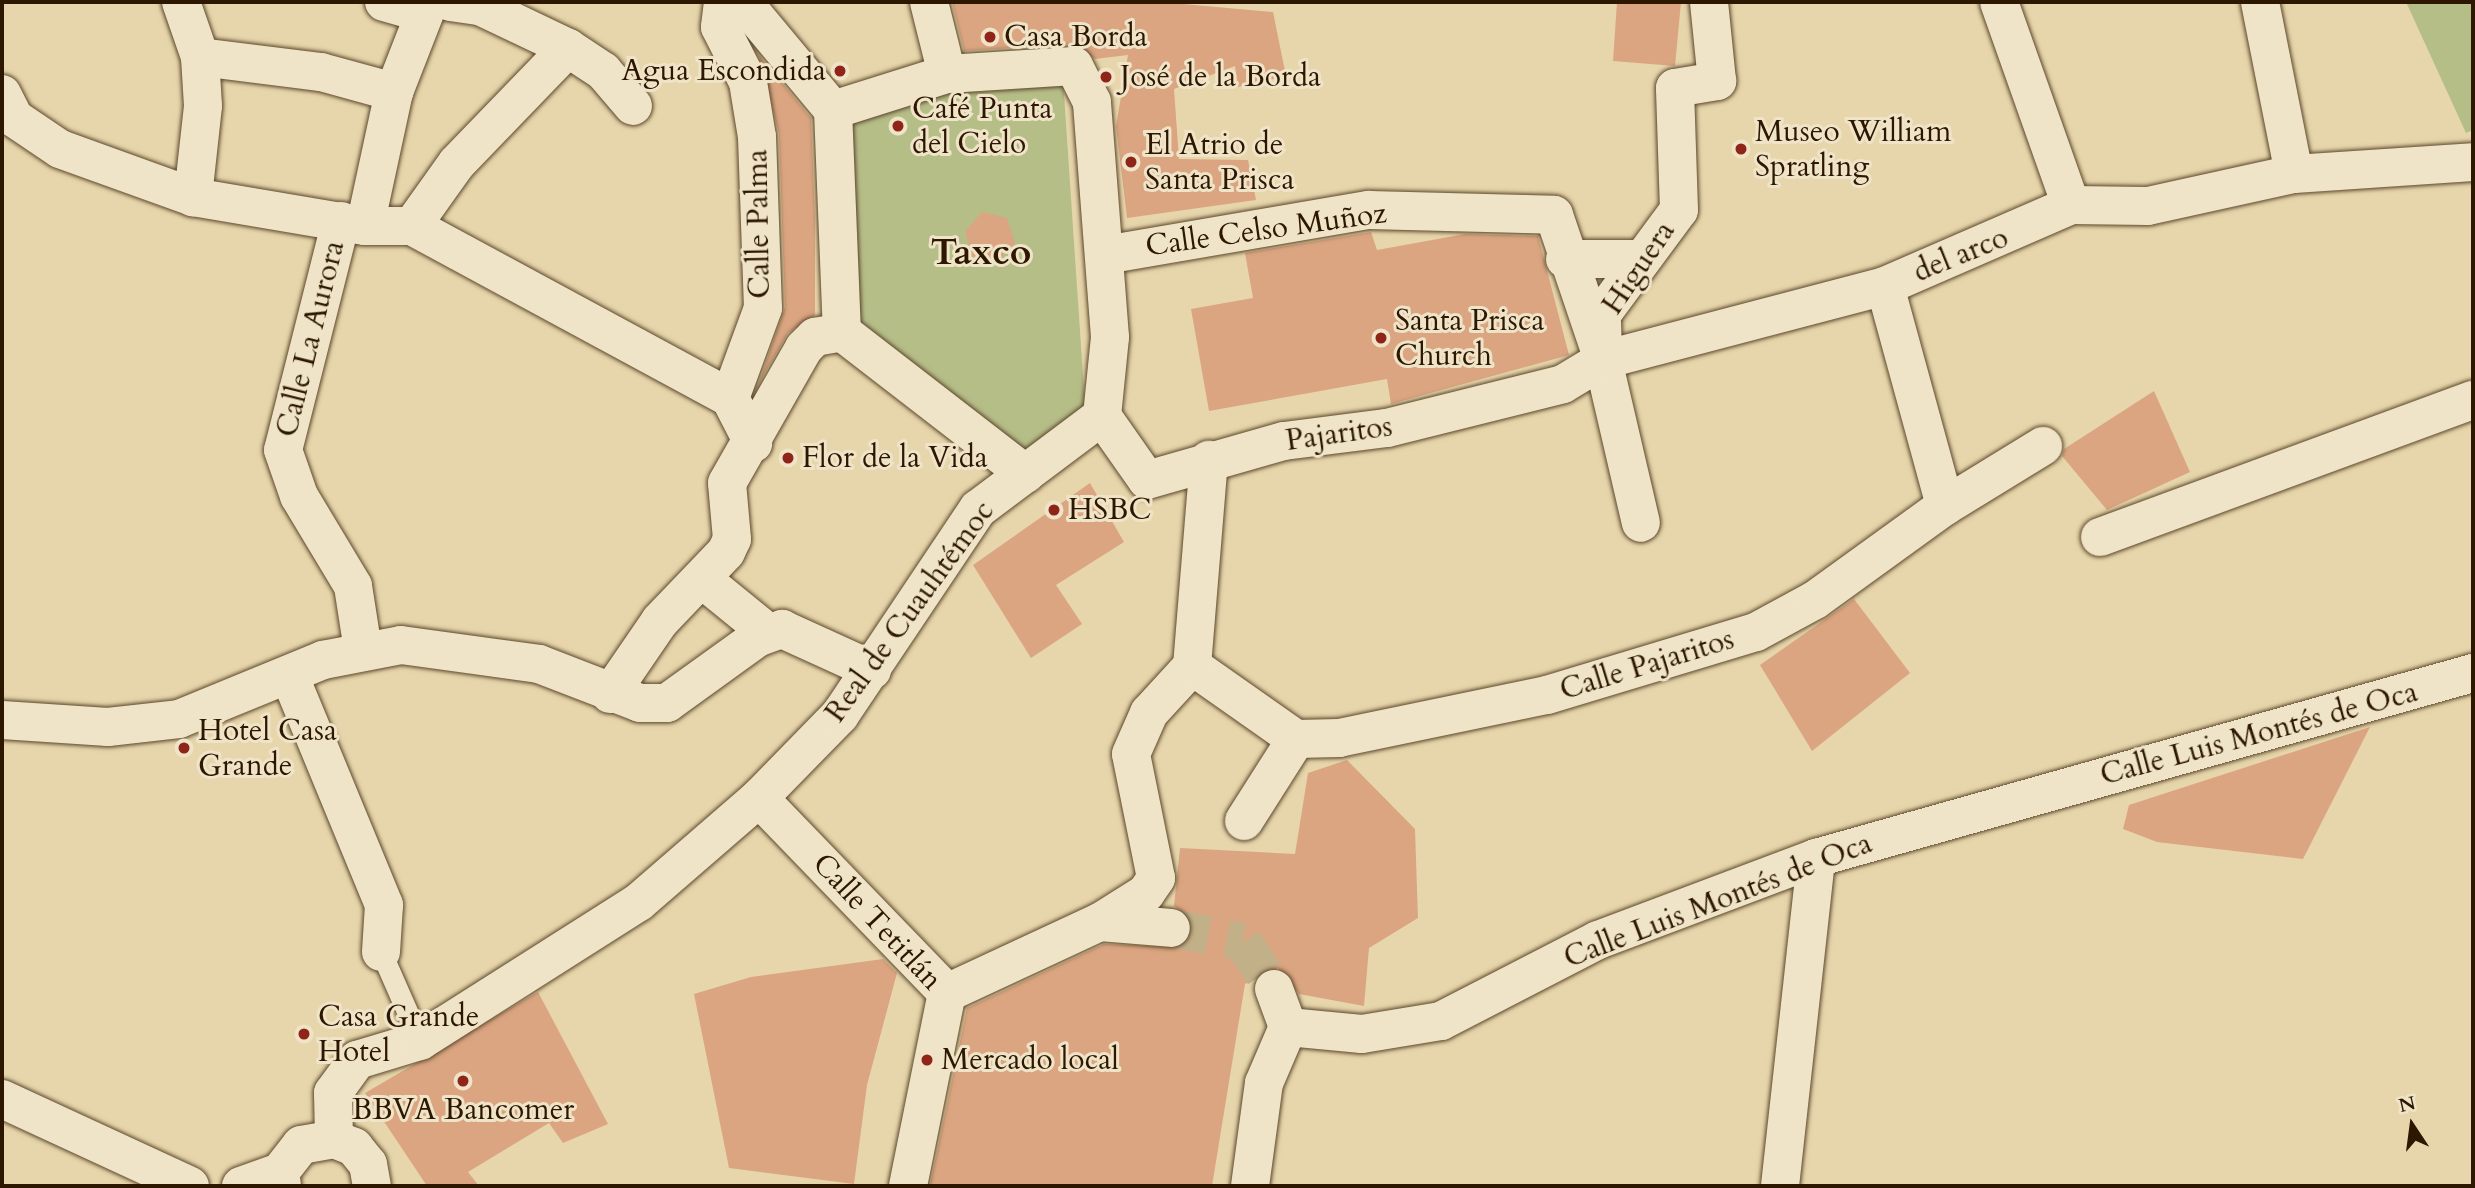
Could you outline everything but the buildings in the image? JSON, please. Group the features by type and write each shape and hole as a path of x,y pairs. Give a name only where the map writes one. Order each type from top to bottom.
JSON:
{"street":[{"path":"181,2 200,57 204,106 193,197"},
{"path":"384,2 480,6 568,48 603,71 633,106"},
{"name":"Calle Palma","path":"723,2 720,27 748,82 757,137 763,308 730,398"},
{"path":"743,2 833,110 842,332"},
{"path":"929,2 947,74"},
{"name":"Higuera","path":"1603,360 1602,314 1679,210 1675,88 1717,81 1709,2"},
{"path":"1998,2 2071,205"},
{"path":"2260,2 2294,174"},
{"name":"Calle La Aurora","path":"363,650 354,586 299,496 283,450 394,92 434,5"},
{"path":"412,226 457,163 568,48"},
{"path":"200,57 321,72 394,92"},
{"path":"833,110 947,74 1074,66 1092,102 1105,255 1110,337 1102,416"},
{"path":"6,111 60,149 193,197 353,223 412,226 730,398 752,443"},
{"name":"del arco","path":"1603,360 1885,286 2071,205 2148,206 2294,174 2473,162"},
{"name":"Calle Celso Muñoz","path":"1105,255 1369,210 1554,215 1565,260"},
{"path":"1641,523 1603,360 1565,260 1642,259"},
{"path":"1885,286 1945,506"},
{"path":"610,694 660,621 702,579 732,538 727,483 804,348 815,337 842,332 1026,474"},
{"name":"Pajaritos","path":"1102,416 1147,480 1209,460 1486,407 1563,384 1603,360"},
{"path":"2100,537 2473,400"},
{"name":"Real de Cuauhtémoc","path":"334,1139 333,1093 341,1074 357,1060 420,1041 639,902 759,798 841,715 978,509 1102,416"},
{"name":"Calle Pajaritos","path":"1296,739 1339,738 1547,695 1756,632 1815,600 1945,506 2043,446"},
{"path":"947,993 1100,922 1146,893 1156,878 1131,754 1149,713 1192,666 1209,460"},
{"path":"702,579 767,632"},
{"path":"2,720 108,727 179,719 363,650 461,648 539,664 610,694 667,703 767,632 782,629 872,670"},
{"path":"1192,666 1296,739 1244,821"},
{"name":"Calle Luis Montés de Oca","path":"1288,1027 1362,1034 1441,1021 1598,940 1816,858 2473,673"},
{"path":"290,677 384,905 381,952"},
{"name":"Calle Tetitlán","path":"759,798 947,993 908,1186"},
{"path":"1780,1186 1816,858"},
{"path":"1100,922 1171,928"},
{"path":"1250,1186 1264,1083 1288,1027 1274,989"},
{"path":"2,1100 190,1186"},
{"path":"241,1186 281,1179 301,1145 334,1139 354,1147 368,1164 372,1186"}],"lane":[{"path":"381,952 420,1041"}],"green space":[{"path":"2406,2 2473,2 2473,130 2466,133"},
{"path":"949,77 1063,79 1086,420 1041,461 852,328 838,119"}],"tunnel":[{"path":"1171,928 1243,942 1274,989"}],"place":[{"name":"Casa Borda","path":"990,37"},
{"name":"Agua Escondida","path":"840,71"},
{"name":"José de la Borda","path":"1106,77"},
{"name":"Café Punta del Cielo","path":"898,126"},
{"name":"Museo William Spratling","path":"1741,149"},
{"name":"El Atrio de Santa Prisca","path":"1131,162"},
{"name":"Santa Prisca Church","path":"1381,338"},
{"name":"Flor de la Vida","path":"788,458"},
{"name":"HSBC","path":"1054,510"},
{"name":"Hotel Casa Grande","path":"184,748"},
{"name":"Casa Grande Hotel","path":"304,1034"},
{"name":"Mercado local","path":"927,1060"},
{"name":"BBVA Bancomer","path":"463,1081"}],"district":[{"name":"Taxco","path":"981,252"}]}
